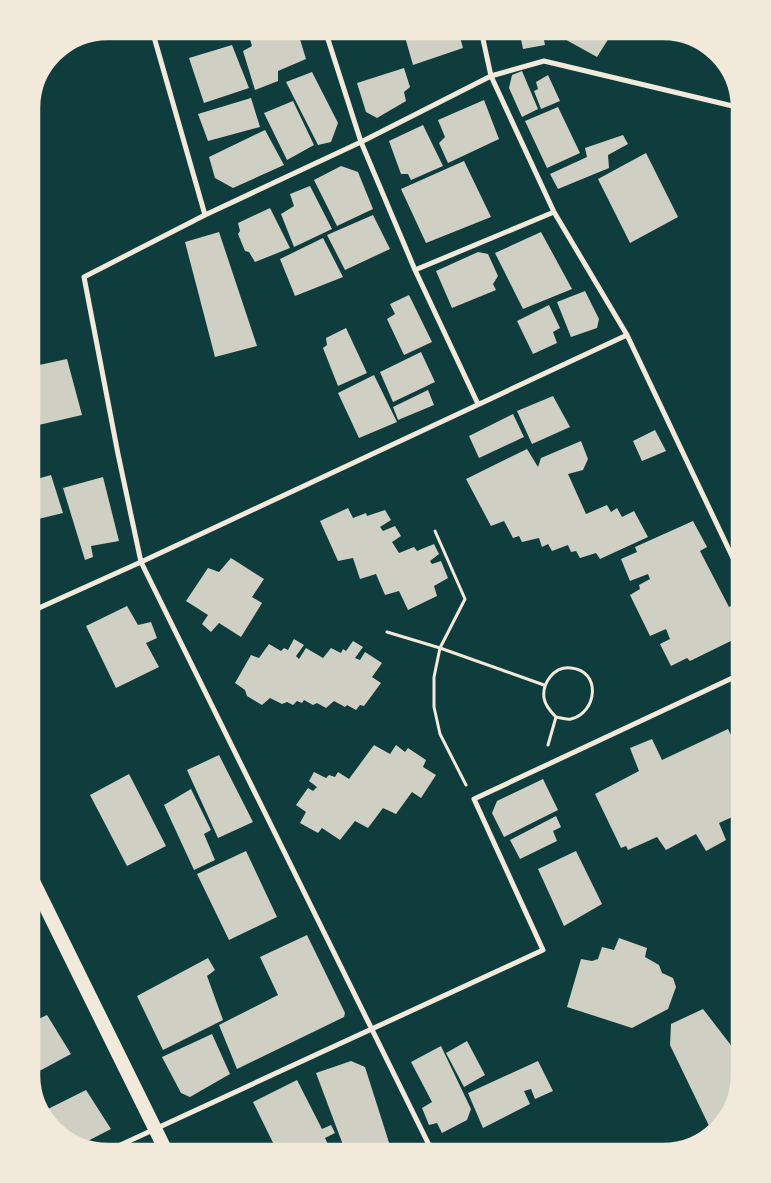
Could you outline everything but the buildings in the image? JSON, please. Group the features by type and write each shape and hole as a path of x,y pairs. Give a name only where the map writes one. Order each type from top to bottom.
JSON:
{"highway":[{"path":"39,893 163,1144"}],"street":[{"path":"155,39 205,215"},
{"path":"328,39 362,142 415,270 478,404"},
{"path":"482,39 491,76 554,212 627,335 732,557"},
{"path":"428,1144 141,562 84,276 205,215 362,142 491,76 544,61 732,106"},
{"path":"415,270 554,212"},
{"path":"39,608 627,335"},
{"path":"122,1144 543,950 474,799 732,678"}],"path":[{"path":"435,531 465,599 440,648 434,677 434,707 440,734 474,799"},
{"path":"387,632 440,648 544,685"},
{"path":"569,667 582,670 590,679 593,690 588,708 581,715 570,720 556,717 544,700 544,685 549,677 558,670 569,667"},
{"path":"542,768 556,717"}]}
